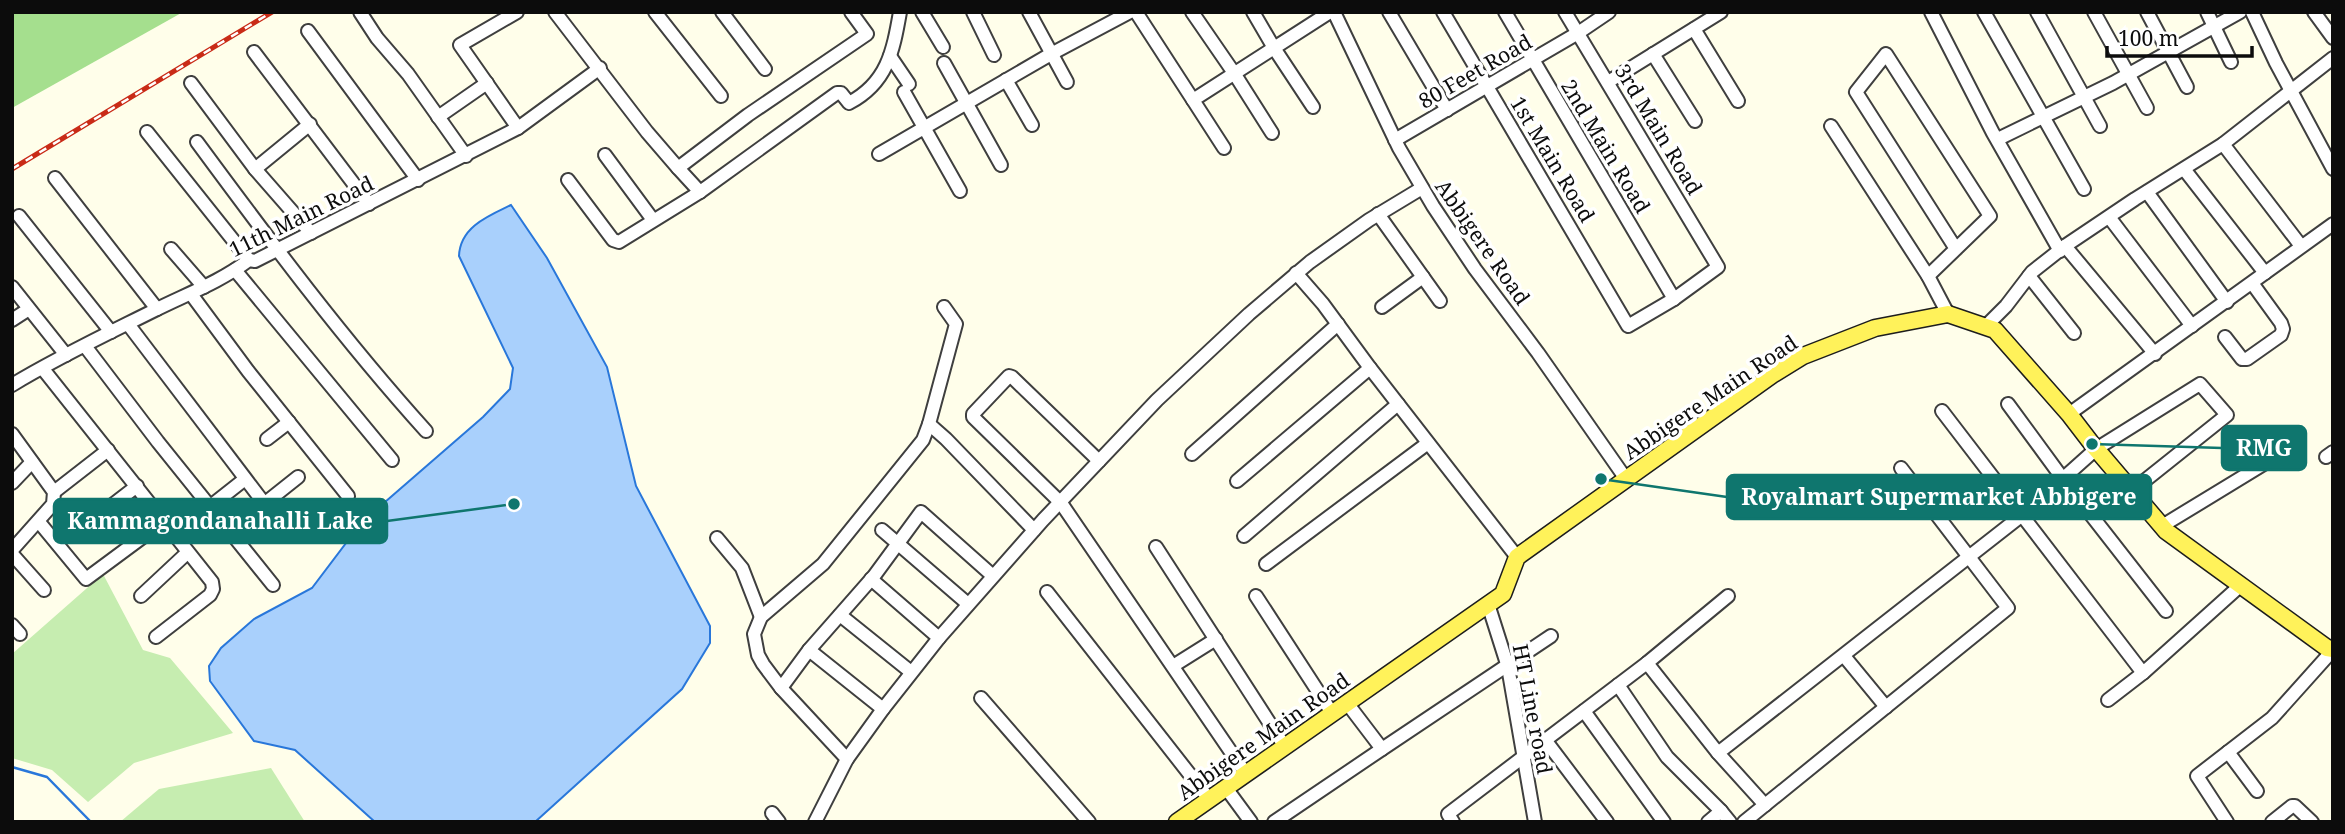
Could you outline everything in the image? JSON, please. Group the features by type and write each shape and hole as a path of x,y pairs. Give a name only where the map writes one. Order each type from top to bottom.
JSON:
{"main road":[{"name":"Abbigere Main Road","path":"1177,822 1503,594 1517,557 1772,375 1803,356 1875,328 1948,314"},
{"path":"1948,314 1995,330 2162,526 2333,650"}],"street":[{"path":"360,12 466,156"},
{"path":"517,12 460,45 518,128"},
{"path":"555,12 647,132 700,192"},
{"path":"655,12 721,96"},
{"path":"722,12 765,69"},
{"path":"678,168 867,34 851,12"},
{"path":"568,180 617,243 700,192 837,93 845,98 863,95 881,76 890,56 900,12"},
{"path":"922,12 943,47"},
{"path":"973,12 994,55"},
{"path":"1029,12 1067,82"},
{"path":"879,154 1051,54 1130,12"},
{"path":"1136,12 1224,148"},
{"path":"1192,12 1272,133"},
{"path":"1253,12 1273,48 1313,107"},
{"path":"1193,100 1332,12"},
{"name":"Abbigere Road","path":"1332,12 1395,140 1422,188 1475,269 1538,353 1626,479"},
{"path":"1389,12 1447,110"},
{"name":"1st Main Road","path":"1443,12 1628,326 1674,299"},
{"name":"2nd Main Road","path":"1505,12 1674,299"},
{"name":"3rd Main Road","path":"1565,12 1718,267 1674,299"},
{"name":"80 Feet Road","path":"1395,140 1533,60 1609,12"},
{"path":"1608,82 1721,12"},
{"path":"1931,12 1998,139 2063,248 2155,354"},
{"path":"1984,12 2084,190"},
{"path":"2037,12 2100,126"},
{"path":"2094,12 2147,107"},
{"path":"2147,12 2187,87"},
{"path":"2207,12 2231,62"},
{"path":"1998,139 2128,75 2240,12"},
{"path":"2252,12 2261,35 2331,162"},
{"path":"2314,12 2333,38"},
{"path":"1694,29 1738,101"},
{"path":"307,31 418,180"},
{"path":"254,52 369,204"},
{"path":"1653,54 1695,121"},
{"path":"1928,276 1956,249 1990,216 1886,54 1856,92 1956,249"},
{"path":"890,56 924,128 960,191"},
{"path":"1985,327 2006,306 2029,276 2063,248 2223,144 2333,58"},
{"path":"943,62 1001,165"},
{"name":"11th Main Road","path":"12,384 191,294 249,260 255,261 466,156 518,128 600,68"},
{"path":"1006,80 1032,125"},
{"path":"191,83 256,169 311,233"},
{"path":"438,117 487,83"},
{"path":"256,169 310,124"},
{"path":"1831,126 1928,276 1948,314"},
{"path":"148,132 249,260"},
{"path":"197,142 276,250 372,371 426,430"},
{"path":"2223,144 2301,246"},
{"path":"605,155 653,220"},
{"path":"2184,169 2265,273"},
{"path":"55,178 157,309"},
{"path":"815,822 847,759 939,638 1034,530 1157,400 1296,274 1378,214 1422,188"},
{"path":"2147,192 2227,302"},
{"path":"1378,214 1440,301"},
{"path":"19,216 111,332"},
{"path":"2109,217 2192,326"},
{"path":"2069,414 2333,224"},
{"path":"171,249 204,287"},
{"path":"235,270 392,460"},
{"path":"1296,274 1338,324 1517,557"},
{"path":"2029,276 2074,333"},
{"path":"1382,307 1423,277"},
{"path":"2225,337 2242,359 2247,359 2281,335 2281,323 2252,283"},
{"path":"12,287 66,355"},
{"path":"191,294 348,496"},
{"path":"847,759 781,688 758,655 754,634 761,617 823,564 923,440 956,324 944,307"},
{"path":"12,320 29,309"},
{"path":"128,324 289,536"},
{"path":"1192,454 1338,324"},
{"path":"85,346 273,585"},
{"path":"1237,481 1370,368"},
{"path":"43,369 212,582 210,595 156,637"},
{"path":"1099,461 1012,377 1009,376 973,414 973,418 1061,503 1246,774"},
{"path":"1718,753 2021,516 2096,449 2200,384 2227,415 2138,486 2126,484"},
{"path":"1244,536 1398,404"},
{"path":"2008,404 2166,611"},
{"path":"1942,411 2143,673"},
{"path":"267,439 289,422"},
{"path":"929,424 1034,530"},
{"path":"12,434 54,492 53,503 12,552 44,590"},
{"path":"1266,564 1428,443"},
{"path":"54,492 108,450"},
{"path":"2162,526 2272,459"},
{"path":"12,483 32,462"},
{"path":"1744,822 2008,608 1901,468"},
{"path":"264,504 298,477"},
{"path":"174,535 245,479"},
{"path":"84,527 137,486"},
{"path":"781,688 809,650 871,579 921,512 993,576"},
{"path":"39,522 86,579 163,522"},
{"path":"882,530 968,604"},
{"path":"717,538 742,568 761,617"},
{"path":"1156,547 1285,747"},
{"path":"141,596 187,553"},
{"path":"871,579 939,638"},
{"path":"2108,700 2143,673 2241,585"},
{"path":"1047,592 1209,799"},
{"path":"1256,596 1332,713"},
{"path":"1446,819 1647,663 1728,596"},
{"name":"HT Line road","path":"1488,604 1507,667 1535,822"},
{"path":"840,615 911,673"},
{"path":"1274,822 1551,636"},
{"path":"1173,666 1216,639"},
{"path":"809,650 883,709"},
{"path":"2227,822 2197,776 2272,718 2333,650"},
{"path":"1844,656 1886,707"},
{"path":"1647,663 1718,753 1765,805"},
{"path":"1618,685 1667,757 1730,822"},
{"path":"981,698 1089,822"},
{"path":"1347,703 1382,749"},
{"path":"1584,711 1664,822"},
{"path":"1546,741 1607,822"},
{"path":"2228,752 2257,790"},
{"path":"1226,788 1251,822"},
{"path":"2272,822 2295,806 2312,822"},
{"path":"1708,822 1721,811"}],"green space":[{"path":"12,12 183,12 12,108"},
{"path":"103,574 143,650 170,658 233,733 134,763 88,802 52,770 12,758 12,654"},
{"path":"271,768 305,822 120,822 159,789"}],"water":[{"path":"511,205 547,258 607,367 636,486 710,626 710,643 682,689 535,822 375,822 295,750 254,741 210,681 209,666 221,648 254,619 312,588 362,522 483,417 510,389 513,368 459,256 464,237 470,230 485,218"}],"waterway":[{"path":"12,767 47,777 91,822"}],"railway":[{"path":"12,169 272,12"}],"place":[{"name":"RMG","path":"2092,444"},
{"name":"Royalmart Supermarket Abbigere","path":"1601,479"},
{"name":"Kammagondanahalli Lake","path":"514,504"}]}
